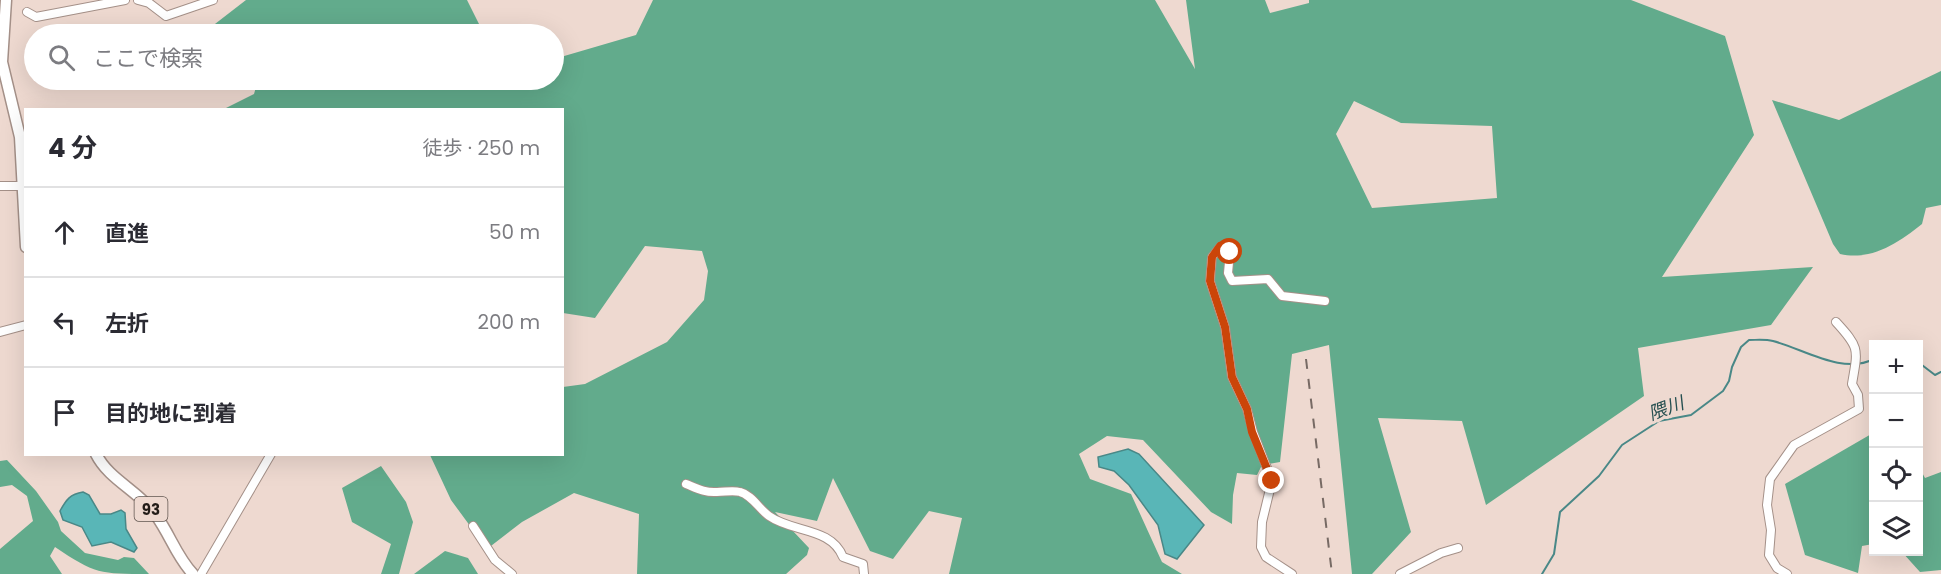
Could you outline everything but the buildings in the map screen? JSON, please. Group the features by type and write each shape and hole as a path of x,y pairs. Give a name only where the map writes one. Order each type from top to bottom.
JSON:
{"main road":[{"path":"6,0 2,62 20,137 24,216"},
{"name":"93","path":"97,456 101,464 138,495 156,515 181,560 193,574"}],"street":[{"path":"27,12 36,17 125,0"},
{"path":"138,0 149,3 166,16 213,0"},
{"path":"0,186 22,186"},
{"path":"1292,574 1266,557 1261,547 1262,522 1272,481 1252,432 1247,409 1232,377 1225,327 1210,281 1212,257 1220,246 1230,252 1228,273 1232,280 1268,279 1282,296 1325,301"},
{"path":"1787,574 1777,568 1769,555 1771,530 1767,505 1770,479 1794,445 1859,409 1858,395 1852,384 1856,364 1855,343 1836,322"},
{"path":"0,332 24,326"},
{"path":"201,574 269,456"},
{"path":"686,484 706,492 734,491 747,494 767,515 781,523 830,538 838,546 843,557 863,564 864,574"},
{"path":"473,526 495,560 513,574"},
{"path":"1400,574 1441,553 1458,548"}],"green space":[{"path":"246,0 467,0 479,24 215,24"},
{"path":"653,0 1155,0 1195,69 1186,0 1265,0 1270,13 1309,3 1309,0 1631,0 1725,36 1754,135 1662,277 1813,267 1771,325 1638,348 1644,396 1486,505 1462,421 1378,418 1411,532 1372,574 1352,574 1329,345 1292,354 1280,462 1262,465 1257,475 1237,473 1233,495 1232,524 1211,512 1143,440 1107,436 1079,454 1090,479 1131,494 1162,562 1182,574 949,574 962,518 929,511 893,559 870,551 833,478 817,521 775,512 809,548 807,555 786,574 637,574 639,514 574,493 522,522 487,549 451,500 430,456 564,456 564,387 585,384 667,342 704,300 708,271 702,251 645,246 595,318 564,313 564,108 226,108 254,94 255,90 564,90 564,56 636,35","holes":["1354,101 1401,123 1492,126 1497,198 1372,208 1336,134"]},
{"path":"1941,71 1941,205 1926,208 1922,224 1904,238 1884,249 1863,255 1840,254 1833,244 1772,100 1839,120"},
{"path":"1869,435 1869,545 1862,546 1858,573 1805,555 1785,484"},
{"path":"7,460 36,491 58,522 61,531 85,553 118,560 124,557 134,558 149,574 99,571 80,563 55,547 50,556 62,574 0,574 0,549 33,521 27,496 12,485 0,487 0,461"},
{"path":"381,466 406,502 413,522 399,574 381,574 391,544 352,522 342,488"},
{"path":"1941,472 1941,570 1920,572 1906,556 1923,556 1923,474 1925,478"},
{"path":"445,551 468,558 478,574 414,574"}],"water":[{"path":"1128,449 1139,454 1204,525 1177,559 1165,554 1158,525 1129,485 1114,471 1099,467 1098,457"},
{"path":"83,492 89,495 100,514 111,514 121,510 125,513 126,529 137,548 134,552 111,542 92,546 82,527 63,520 60,511 64,504 72,496"}],"waterway":[{"name":"隈川","path":"1542,574 1554,554 1560,512 1599,476 1622,445 1659,421 1691,415 1723,391 1741,347 1749,340 1773,341 1836,362 1849,364 1869,361"},
{"name":"隈川","path":"1923,366 1935,375 1941,372"}],"railway":[{"path":"1306,359 1332,574"}],"route":[{"path":"1230,252 1220,246 1212,257 1210,281 1225,327 1232,377 1247,409 1252,432 1272,481"}]}
